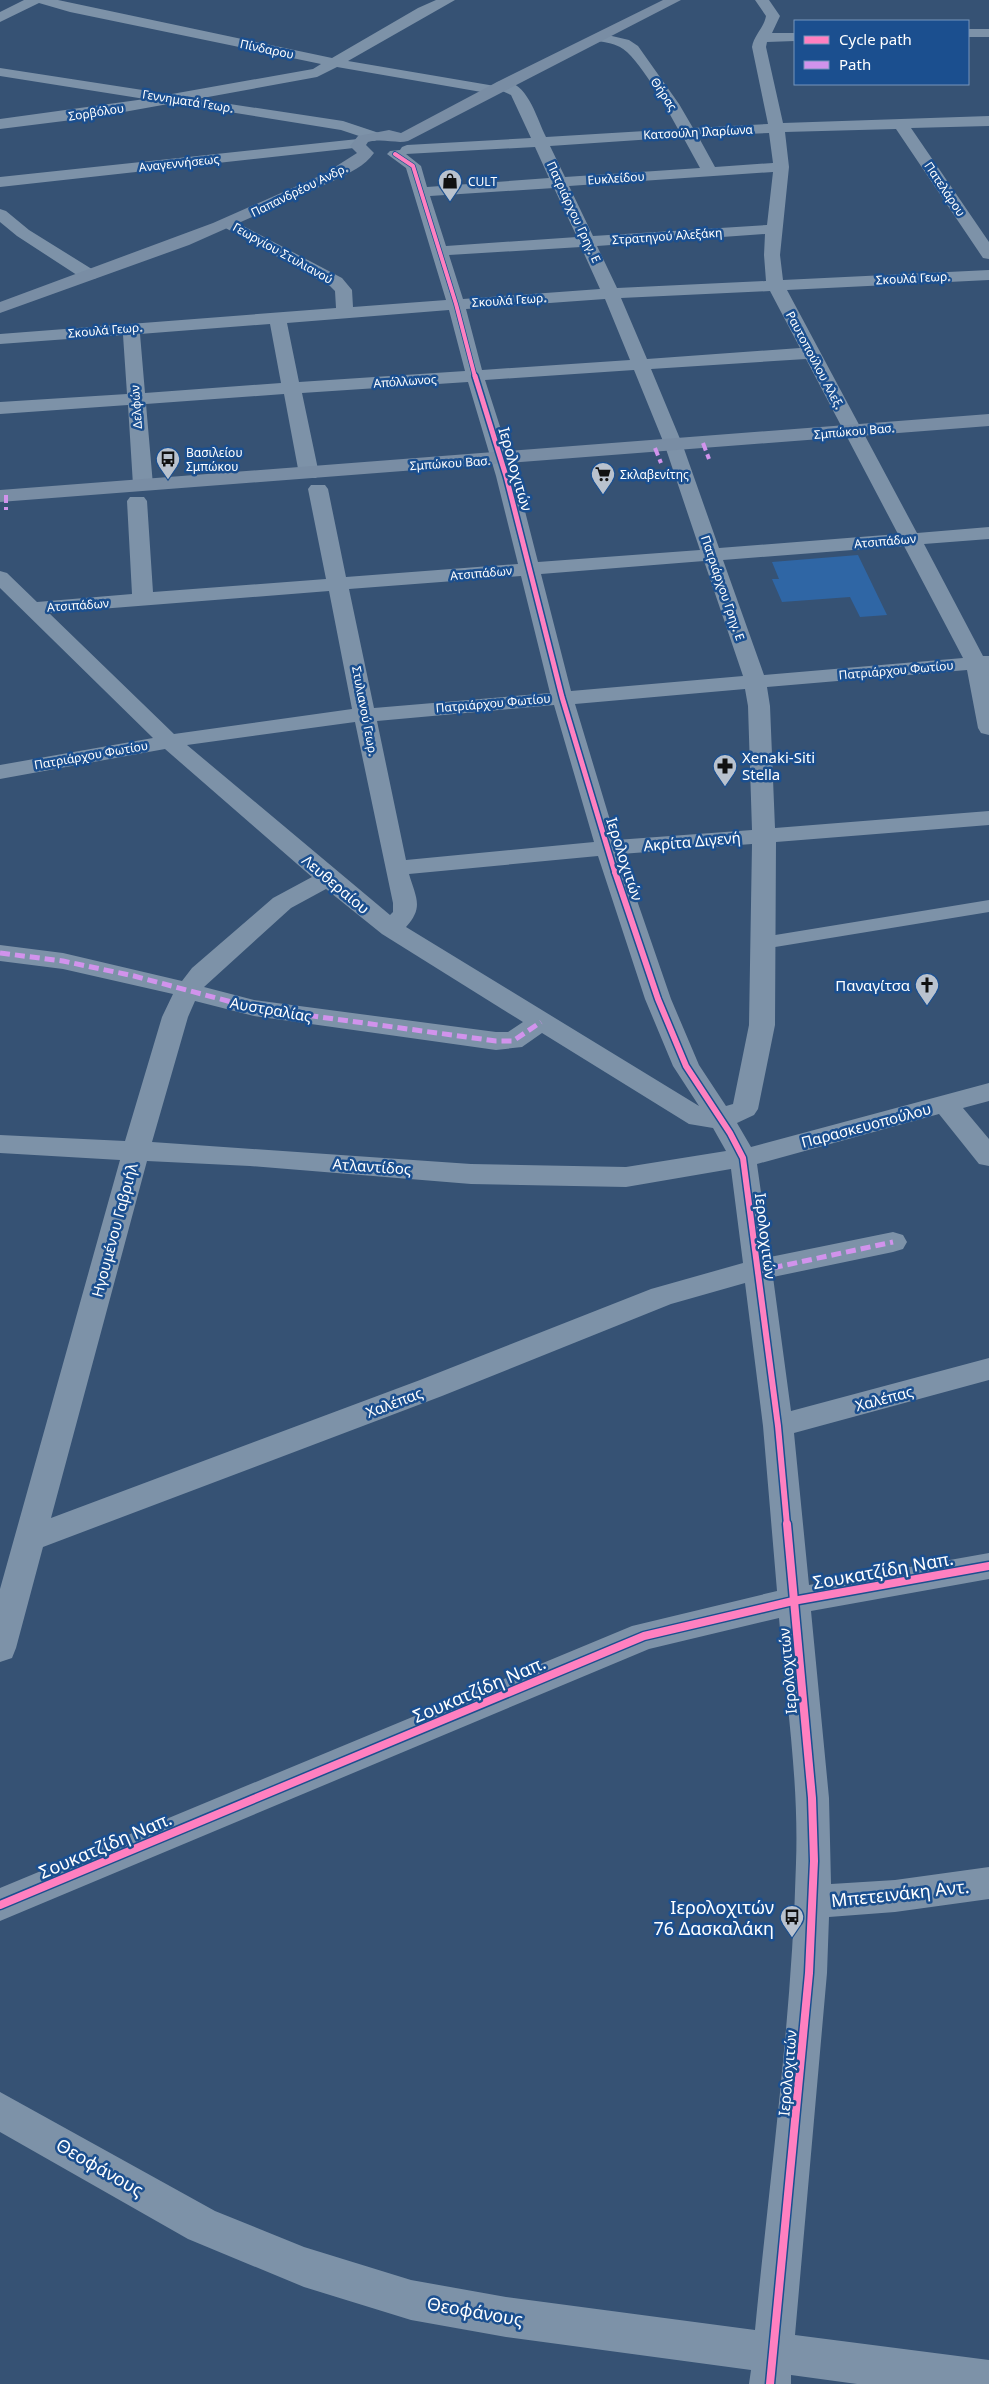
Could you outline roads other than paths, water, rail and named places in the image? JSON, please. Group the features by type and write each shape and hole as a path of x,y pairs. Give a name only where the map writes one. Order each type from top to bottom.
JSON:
{"main road":[{"path":"401,147 497,88 674,0"},
{"name":"Παπανδρέου Ανδρ.","path":"0,308 228,223 339,172 362,148 363,139 389,135 401,147"},
{"name":"Σμπώκου Βασ.","path":"857,439 989,420"},
{"name":"Σμπώκου Βασ.","path":"0,496 140,493 857,439 989,436"},
{"name":"Σμπώκου Βασ.","path":"0,510 140,493"}],"street":[{"path":"0,18 34,0"},
{"name":"Πίνδαρου","path":"44,0 70,8 336,64 497,88"},
{"name":"Σορβόλου","path":"0,124 173,99 307,76 336,64 423,11 448,0"},
{"name":"Ραυτοπούλου Αλεξ.","path":"762,0 771,12 773,20 761,38 759,47 776,128 781,167 771,264 775,284 888,494 910,539 983,663 989,728"},
{"path":"969,34 989,33"},
{"name":"Θήρας","path":"599,37 624,43 633,49 672,104 710,172"},
{"path":"761,38 794,37"},
{"name":"Γεννηματά Γεωρ.","path":"0,72 343,126 374,136"},
{"name":"Πατριάρχου Γρηγ. Ε","path":"497,88 517,92 611,293 677,453 755,681 759,706 764,835 762,1024 745,1109 721,1119"},
{"name":"Κατσούλη Ιλαρίωνα","path":"401,147 541,142 776,128 989,121"},
{"name":"Πατελάρου","path":"901,124 989,254"},
{"name":"Αναγεννήσεως","path":"0,182 362,148 382,156 401,147"},
{"name":"Ιερολοχιτών","path":"401,147 413,166 456,304 475,376 504,467 562,697 607,848 658,999 686,1066 721,1119 743,1158 778,1426 812,1798 814,1861 810,1973 772,2368"},
{"name":"Ευκλείδου","path":"421,192 781,167"},
{"path":"0,214 23,233 89,275"},
{"name":"Γεωργίου Στυλιανού","path":"228,223 336,282 343,290 345,312"},
{"name":"Στρατηγού Αλεξάκη","path":"439,251 774,229"},
{"name":"Σκουλά Γεωρ.","path":"0,339 611,293 989,274"},
{"name":"Στυλιανού Γεωρ.","path":"277,317 339,584 396,868 405,903 405,913 391,929"},
{"name":"Δελφών","path":"131,328 140,493 143,600"},
{"name":"Απόλλωνος","path":"0,408 811,353"},
{"name":"Ατσιπάδων","path":"34,608 989,533"},
{"name":"Λευθεραίου","path":"0,576 169,741 328,878 391,929 698,1118 721,1119"},
{"name":"Πατριάρχου Φωτίου","path":"0,772 169,741 295,722 366,714 983,663"},
{"name":"Ακρίτα Διγενή","path":"396,868 607,848 989,818"},
{"name":"Ηγουμένου Γαβριήλ","path":"0,1648 32,1538 136,1150 175,1017 187,991 201,974 282,903 328,878"},
{"name":"Αυστραλίας","path":"0,953 63,961 134,976 254,1008 496,1041 513,1041 541,1022"},
{"name":"Παρασκευοπούλου","path":"743,1158 989,1092"},
{"path":"945,1104 989,1157"},
{"name":"Ατλαντίδος","path":"0,1144 136,1150 470,1174 586,1178 626,1177 743,1158"},
{"name":"Χαλέπας","path":"32,1538 431,1388 661,1296 715,1280 893,1242"},
{"name":"Χαλέπας","path":"778,1426 989,1369"},
{"name":"Σουκατζίδη Ναπ.","path":"0,1905 644,1636 793,1601 989,1566"},
{"name":"Μπετεινάκη Αντ.","path":"812,1902 895,1896 989,1883"},
{"name":"Θεοφάνους","path":"0,2111 202,2225 304,2267 411,2300 772,2368 989,2381"}],"lane":[{"path":"763,943 989,906"}],"place":[{"name":"CULT","path":"450,202"},
{"name":"Βασιλείου Σμπώκου","path":"168,480"},
{"name":"Σκλαβενίτης","path":"603,495"},
{"name":"Xenaki-Siti Stella","path":"725,787"},
{"name":"Παναγίτσα","path":"927,1006"},
{"name":"Ιερολοχιτών 76 Δασκαλάκη","path":"792,1938"}]}
